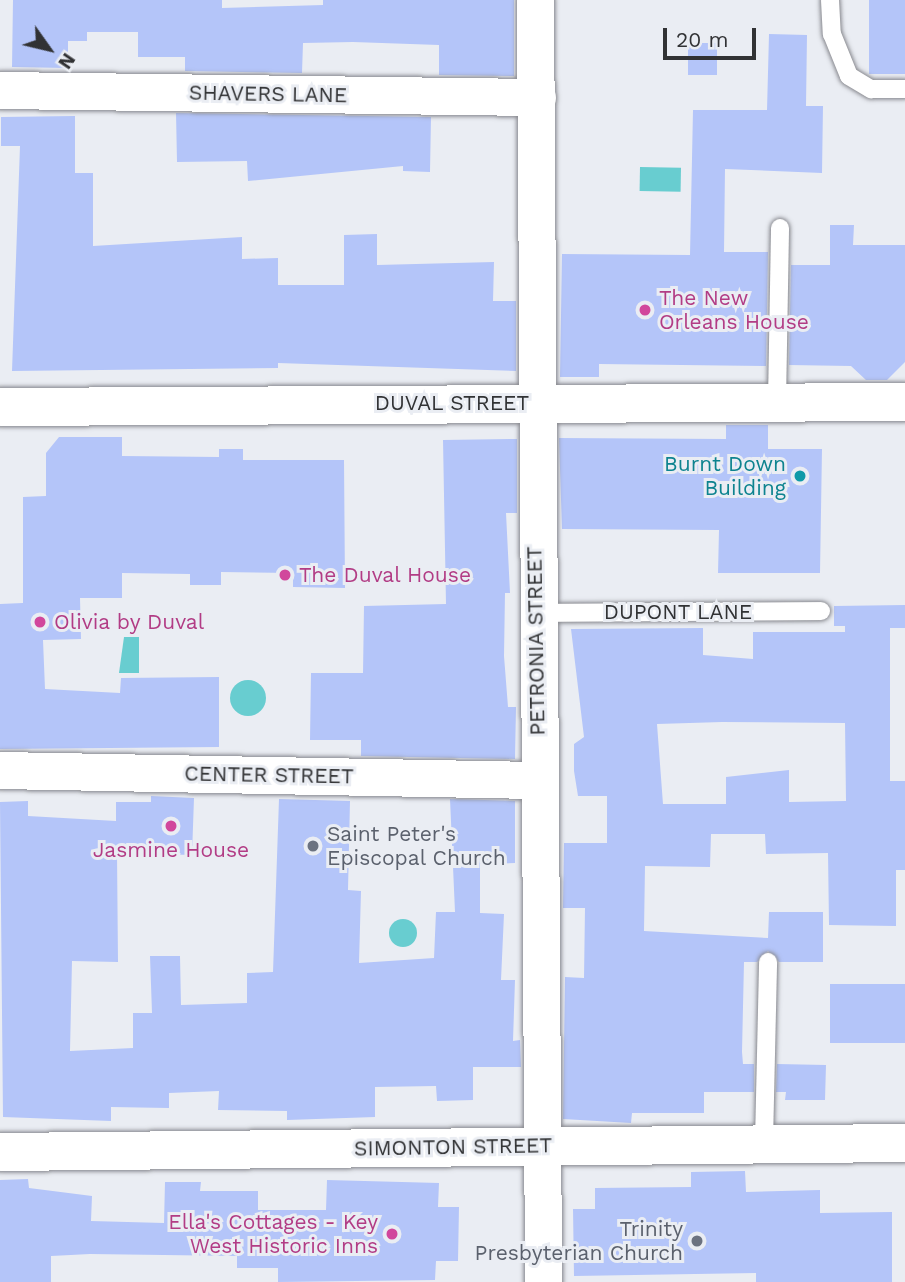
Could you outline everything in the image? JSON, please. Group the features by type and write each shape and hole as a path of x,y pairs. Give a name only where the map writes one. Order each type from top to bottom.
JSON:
{"street":[{"name":"PETRONIA STREET","path":"535,0 537,97 534,403 543,1282"},
{"name":"SHAVERS LANE","path":"0,90 537,97"},
{"name":"DUVAL STREET","path":"0,407 905,402"},
{"name":"CENTER STREET","path":"0,770 537,780"},
{"name":"SIMONTON STREET","path":"0,1152 764,1142 905,1143"}],"lane":[{"path":"830,0 832,34 849,76 871,89 905,89"},
{"path":"777,402 780,228"},
{"name":"DUPONT LANE","path":"536,612 821,611"},
{"path":"764,1142 768,962"}],"water":[{"path":"640,167 681,168 681,192 640,191"},
{"path":"124,637 139,637 139,673 119,673"},
{"path":"248,680 261,685 266,698 261,711 248,716 235,711 230,698 235,685"},
{"path":"403,919 413,923 417,933 413,943 403,947 393,943 389,933 393,923"}],"building":[{"path":"13,0 222,0 222,8 323,5 323,0 514,0 514,76 439,75 439,45 353,42 303,43 302,73 185,71 185,57 138,57 138,32 87,32 87,41 68,41 68,68 12,67"},
{"path":"869,0 905,0 905,74 869,74"},
{"path":"769,34 807,35 806,106 823,106 822,173 725,169 724,252 768,252 766,366 599,364 599,377 560,377 562,254 690,255 693,110 767,110"},
{"path":"688,43 717,43 717,75 688,75"},
{"path":"176,113 431,117 430,172 403,171 403,166 248,181 247,161 177,162"},
{"path":"75,116 75,173 93,173 93,246 242,237 242,259 278,258 278,285 344,285 344,235 377,234 377,265 494,262 493,301 516,301 516,371 278,363 278,368 12,371 20,146 1,146 1,117"},
{"path":"830,225 854,225 853,245 905,245 905,362 887,380 866,380 851,366 789,365 791,265 830,265"},
{"path":"726,425 768,425 768,449 822,449 820,573 718,573 719,530 562,529 559,438 726,439"},
{"path":"59,437 122,437 122,456 219,457 219,449 243,449 243,460 344,460 345,588 293,587 293,573 221,572 221,585 190,585 190,574 122,573 122,598 80,598 81,639 43,640 45,689 120,693 121,678 219,677 219,747 0,749 0,604 23,603 23,497 46,496 46,453"},
{"path":"517,439 517,513 506,513 510,593 505,593 504,656 508,707 516,707 515,759 361,756 361,740 310,740 311,673 363,673 364,606 446,604 443,440"},
{"path":"905,605 905,628 890,628 890,781 905,781 905,870 896,870 896,926 829,925 828,853 766,854 765,834 711,834 710,867 645,866 644,931 768,938 769,912 823,912 823,962 779,962 768,951 757,962 744,962 742,1052 743,1064 754,1064 754,1092 704,1092 704,1113 632,1113 631,1123 563,1119 565,977 584,978 585,908 563,908 564,843 607,843 607,796 578,796 574,744 584,737 571,629 703,628 703,655 753,659 753,632 845,632 845,626 834,626 834,606","holes":["845,723 846,801 789,802 789,770 726,777 726,804 663,804 657,724"]},
{"path":"151,796 194,798 192,855 117,853 118,962 72,961 70,1051 133,1048 133,1013 152,1013 150,956 180,956 181,1005 247,1003 247,973 273,972 279,799 350,801 348,890 361,891 359,963 434,958 436,912 455,912 450,799 515,801 515,863 480,864 480,913 504,914 501,980 515,980 513,1041 520,1040 521,1067 473,1067 473,1100 437,1101 436,1086 375,1087 375,1117 287,1120 287,1111 218,1110 219,1091 169,1093 169,1108 111,1107 111,1121 3,1117 0,802 28,801 28,816 116,821 116,802 151,802"},
{"path":"830,984 905,984 905,1043 830,1043"},
{"path":"777,1064 826,1065 825,1100 785,1100 786,1092 776,1092"},
{"name":"Trinity Presbyterian Church","path":"745,1171 746,1192 820,1190 820,1213 892,1212 892,1282 756,1282 756,1273 574,1276 573,1209 595,1209 595,1188 691,1187 691,1172"},
{"path":"28,1179 29,1188 92,1196 91,1221 164,1223 165,1182 201,1182 200,1191 258,1191 258,1210 326,1210 327,1180 439,1183 438,1207 459,1207 458,1261 436,1261 435,1280 278,1282 278,1268 237,1268 237,1256 90,1254 51,1256 51,1282 0,1282 0,1180"}],"place":[{"name":"The New Orleans House","path":"645,310"},
{"name":"Burnt Down Building","path":"800,476"},
{"name":"The Duval House","path":"285,575"},
{"name":"Olivia by Duval","path":"40,622"},
{"name":"Jasmine House","path":"171,826"},
{"name":"Saint Peter's Episcopal Church","path":"313,846"},
{"name":"Ella's Cottages - Key West Historic Inns","path":"392,1234"},
{"name":"Trinity Presbyterian Church","path":"697,1241"}]}
